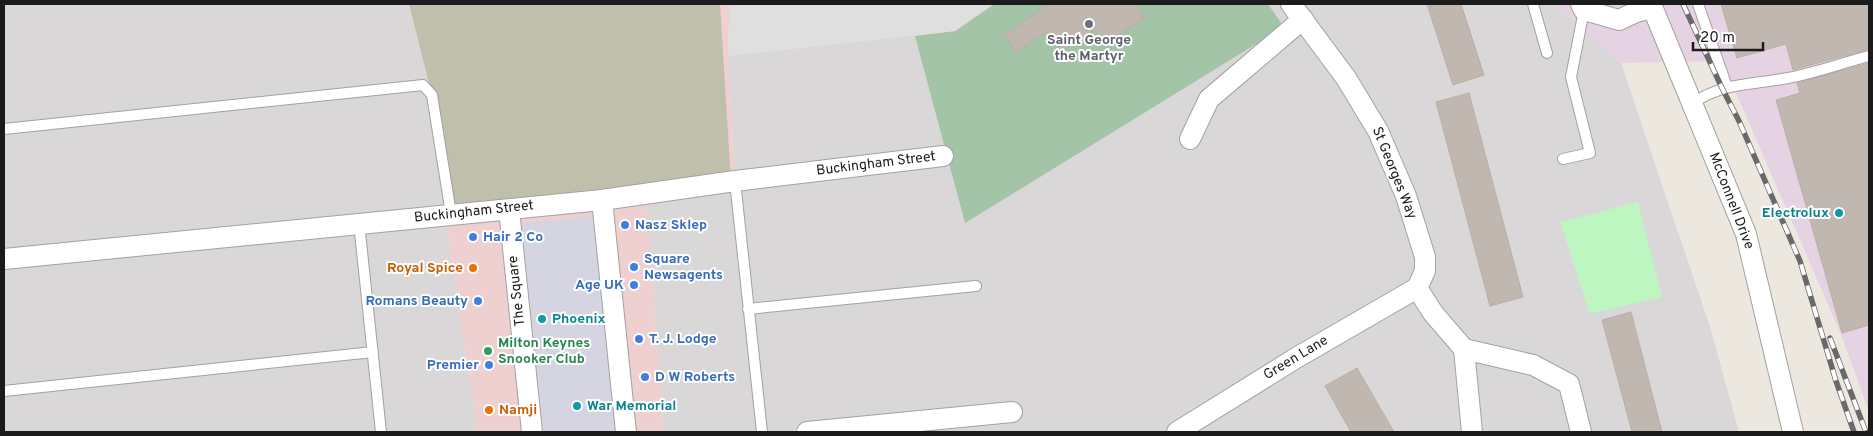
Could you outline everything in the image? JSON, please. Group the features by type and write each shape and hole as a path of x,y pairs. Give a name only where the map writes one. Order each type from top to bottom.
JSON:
{"street":[{"name":"McConnell Drive","path":"1582,7 1619,20 1651,6 1746,234 1792,432"},
{"path":"1190,139 1209,99 1297,11"},
{"name":"St Georges Way","path":"1297,11 1346,78 1378,131 1402,188 1425,257 1425,271 1417,288"},
{"name":"Buckingham Street","path":"4,259 602,200 735,181 943,156"},
{"path":"602,200 626,432"},
{"name":"The Square","path":"508,209 532,432"},
{"path":"1417,288 1433,313 1464,349 1472,432"},
{"name":"Green Lane","path":"1177,432 1296,358 1417,288"},
{"path":"1464,349 1533,364 1569,384 1581,432"},
{"path":"807,432 1012,412"}],"lane":[{"path":"1534,4 1546,53"},
{"path":"1698,4 1728,87"},
{"path":"1563,160 1590,153 1571,77 1582,7"},
{"path":"1693,103 1704,96 1728,87 1789,78 1869,56"},
{"path":"4,129 423,85 432,95 451,214"},
{"path":"735,181 762,432"},
{"path":"359,223 382,432"},
{"path":"748,309 976,286"},
{"path":"4,391 373,352"}],"shaded area":[{"path":"4,4 408,4 429,79 447,228 477,432 4,432"},
{"path":"408,4 994,4 955,31 728,56 736,191 647,205 664,432 477,432 447,228 429,79"},
{"path":"409,4 720,4 731,182 451,214 432,95"},
{"path":"729,4 994,4 955,31 728,56"},
{"path":"994,4 1555,4 1621,63 1710,327 1739,432 664,432 647,205 736,191 728,56 955,31"},
{"path":"1555,4 1869,4 1869,411 1840,332 1722,61 1621,63"},
{"path":"593,216 617,432 544,432 521,223"}],"green space":[{"path":"994,4 1268,4 1284,27 965,223 915,36 955,31"},
{"path":"1638,202 1662,297 1590,314 1560,222"}],"building":[{"name":"Saint George the Martyr","path":"1048,4 1135,4 1144,18 1104,45 1094,30 1062,51 1048,31 1016,52 1005,35"},
{"path":"1427,4 1461,4 1484,75 1453,85"},
{"path":"1721,4 1869,4 1869,49 1793,70 1786,44 1737,58"},
{"name":"Electrolux","path":"1869,63 1869,325 1842,333 1776,100 1800,93 1797,83"},
{"path":"1469,93 1523,297 1490,306 1436,102"},
{"path":"1631,312 1662,432 1632,432 1602,320"},
{"path":"1357,368 1394,432 1351,432 1325,386"}],"railway":[{"path":"1683,4 1739,121 1800,261 1836,381 1854,432"},
{"path":"1830,338 1866,432"}],"place":[{"name":"Saint George the Martyr","path":"1089,24"},
{"name":"Electrolux","path":"1839,213"},
{"name":"Nasz Sklep","path":"625,225"},
{"name":"Hair 2 Co","path":"473,237"},
{"name":"Square Newsagents","path":"634,267"},
{"name":"Royal Spice","path":"473,268"},
{"name":"Age UK","path":"634,285"},
{"name":"Romans Beauty","path":"478,301"},
{"name":"Phoenix","path":"542,319"},
{"name":"T. J. Lodge","path":"639,339"},
{"name":"Milton Keynes Snooker Club","path":"488,351"},
{"name":"Premier","path":"489,365"},
{"name":"D W Roberts","path":"645,377"},
{"name":"War Memorial","path":"577,406"},
{"name":"Namji","path":"489,410"}]}
